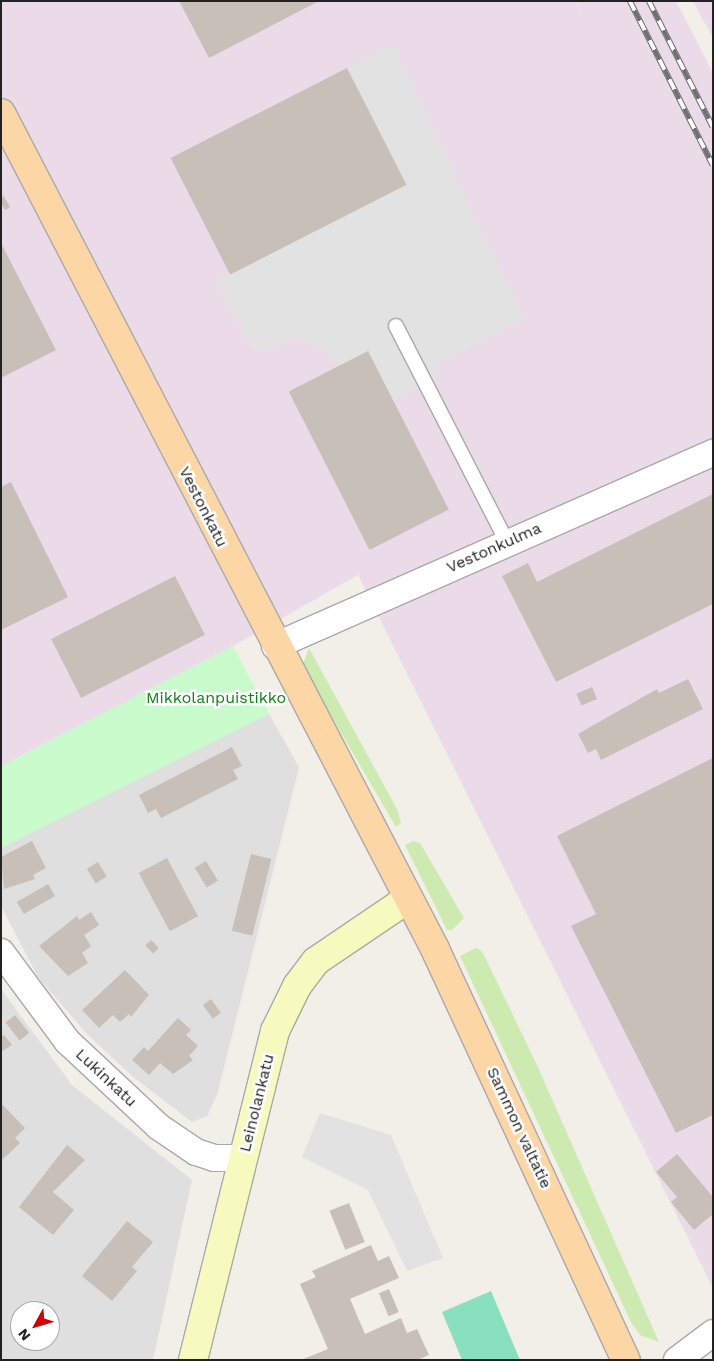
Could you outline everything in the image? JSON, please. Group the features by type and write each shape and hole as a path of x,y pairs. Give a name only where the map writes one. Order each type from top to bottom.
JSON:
{"main road":[{"name":"Vestonkatu","path":"1,113 406,900"},
{"name":"Sammon valtatie","path":"406,900 447,974 626,1360"}],"street":[{"name":"Vestonkulma","path":"276,646 507,542 713,453"},
{"name":"Leinolankatu","path":"193,1360 275,1031 297,986 316,961 406,900"},
{"name":"Lukinkatu","path":"1,952 67,1041 159,1127 196,1152 243,1158"},
{"path":"677,1360 713,1333"}],"lane":[{"path":"396,326 507,542"}],"shaded area":[{"path":"1,1 575,1 584,18 576,1 676,1 713,73 713,1288 358,575 233,646 1,766"},
{"path":"693,1 713,1 713,38"},
{"path":"393,44 524,320 437,364 442,376 393,400 368,351 339,365 322,349 296,337 274,348 252,350 215,280 406,185 347,68"},
{"path":"269,714 299,767 217,1095 207,1116 192,1122 133,1077 87,1034 38,977 1,906 1,848"},
{"path":"1,989 72,1085 192,1180 153,1360 1,1360"},
{"path":"320,1113 391,1135 443,1258 407,1271 368,1190 302,1157"}],"green space":[{"name":"Mikkolanpuistikko","path":"233,646 269,714 1,848 1,766"},
{"path":"309,648 397,809 401,823 396,827 309,678 303,664"},
{"path":"413,841 420,843 464,918 452,930 447,930 405,845"},
{"path":"476,948 482,951 537,1065 659,1342 640,1335 631,1322 460,956"},
{"path":"491,1291 520,1360 462,1360 442,1312"}],"building":[{"path":"179,1 319,1 209,58"},
{"path":"347,68 406,185 230,275 171,158"},
{"path":"3,195 10,207 5,210 1,203"},
{"path":"1,243 56,350 1,378"},
{"path":"368,351 449,510 370,550 289,391"},
{"path":"11,482 68,597 1,630 1,487"},
{"path":"713,494 713,604 556,682 502,576 528,563 537,582"},
{"path":"175,576 205,635 81,698 51,639"},
{"path":"688,679 703,709 601,760 596,749 588,753 578,734 657,689 659,693"},
{"path":"592,687 597,699 581,706 576,694"},
{"path":"232,747 242,766 233,770 238,779 161,818 156,809 148,813 139,795"},
{"path":"713,758 713,1115 676,1133 571,926 596,914 557,836"},
{"path":"32,841 46,868 33,875 35,879 4,889 1,857"},
{"path":"251,854 271,859 252,936 232,931"},
{"path":"167,858 198,916 170,931 139,873"},
{"path":"206,861 218,881 207,887 195,868"},
{"path":"98,862 107,877 96,883 87,869"},
{"path":"48,884 55,896 24,914 17,902"},
{"path":"91,912 99,925 84,935 91,946 82,953 88,963 68,976 39,946 77,916 79,920"},
{"path":"151,940 159,948 153,953 145,946"},
{"path":"125,970 149,995 131,1017 129,1014 120,1022 113,1015 99,1028 82,1010"},
{"path":"211,999 221,1013 213,1019 203,1005"},
{"path":"15,1015 29,1033 20,1041 6,1022"},
{"path":"178,1018 191,1030 186,1035 198,1046 189,1056 193,1060 173,1074 160,1063 149,1075 132,1060 144,1047 148,1051"},
{"path":"4,1035 12,1045 1,1052 1,1037"},
{"path":"1,1103 25,1128 15,1138 20,1143 2,1160"},
{"path":"67,1145 85,1160 53,1192 74,1210 53,1235 19,1207"},
{"path":"677,1154 713,1197 713,1214 694,1230 671,1202 677,1197 656,1172"},
{"path":"349,1203 365,1242 345,1250 330,1211"},
{"path":"127,1221 153,1242 132,1267 137,1271 112,1301 82,1276"},
{"path":"371,1245 378,1261 389,1256 399,1278 350,1299 365,1334 401,1318 407,1333 417,1329 429,1355 417,1360 301,1360 328,1349 300,1284 316,1277 312,1271"},
{"path":"389,1289 399,1312 389,1316 379,1293"}],"railway":[{"path":"630,1 713,165"},
{"path":"649,1 713,127"}]}
